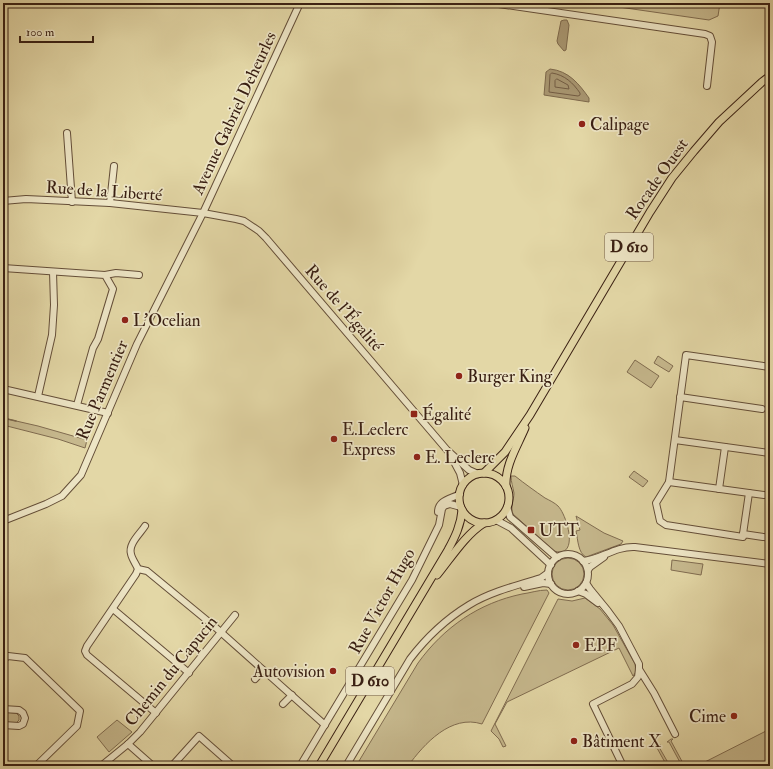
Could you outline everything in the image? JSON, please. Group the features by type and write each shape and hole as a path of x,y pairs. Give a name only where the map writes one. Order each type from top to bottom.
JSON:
{"main road":[{"name":"Rocade Ouest","path":"481,474 505,452 530,415 650,212 672,178 719,122 770,76"},
{"name":"Rocade Ouest","path":"748,95 770,81"},
{"name":"Rocade Ouest","path":"506,486 508,466 530,415"},
{"path":"481,474 497,477 506,486 509,499 505,512 496,520 484,523 471,520 462,509 460,494 463,485 472,476 481,474"},
{"name":"D 610","path":"319,766 448,550 458,532 462,509"},
{"name":"D 610","path":"421,596 466,540 479,526 484,523"}],"street":[{"name":"Avenue Gabriel Deheurles","path":"203,213 300,3"},
{"path":"492,3 705,34 710,36 712,42 707,86"},
{"path":"67,133 72,202"},
{"path":"110,203 114,166"},
{"name":"Rue de la Liberté","path":"3,201 26,200 110,203 203,213"},
{"name":"Rue Parmentier","path":"3,521 62,496 74,485 81,475 137,344 203,213"},
{"name":"Rue de l'Égalité","path":"203,213 236,219 259,231 447,450"},
{"path":"3,268 105,275 116,273 139,275"},
{"path":"38,396 52,335 54,305 53,272"},
{"path":"77,405 93,348 98,339 114,289 105,275"},
{"path":"749,493 743,537 666,525 660,520 656,503 669,482 686,355 770,366"},
{"path":"3,389 108,413"},
{"path":"680,397 762,409"},
{"path":"674,440 770,453"},
{"path":"719,489 725,447"},
{"path":"447,450 469,470 481,474"},
{"path":"447,450 460,473 463,485"},
{"path":"669,482 764,495"},
{"name":"Rue Victor Hugo","path":"436,530 438,508 440,504 443,501 460,494"},
{"name":"Rue Victor Hugo","path":"300,766 408,586 439,525 442,509 444,506 450,504 462,509"},
{"path":"507,507 510,517 558,557"},
{"path":"496,520 511,528 551,565"},
{"path":"145,526 131,546 130,550 132,558 138,569 147,571 221,633 325,725"},
{"path":"743,534 770,538"},
{"path":"583,561 587,561 621,548 635,547 770,564"},
{"path":"588,570 595,563 612,552"},
{"path":"346,766 410,660 421,645 439,627 469,605 484,597 542,578 548,573 551,565 558,557 567,554 583,561 588,570 586,583 578,592"},
{"path":"138,569 134,579 83,651 87,656 156,713"},
{"path":"548,573 551,584"},
{"path":"500,592 543,583 551,584 561,592 569,594 578,592 586,594 608,611"},
{"path":"586,583 623,633 639,664 640,669 675,734"},
{"path":"113,609 189,673"},
{"name":"Chemin du Capucin","path":"101,766 128,744 156,713 235,616"},
{"path":"3,660 8,656 25,658 80,711 77,726 36,766"},
{"path":"621,762 593,704 632,684 638,677 640,669"},
{"path":"255,679 263,670"},
{"path":"283,704 292,695"},
{"path":"3,709 19,710 23,713 25,718 23,724 18,726 3,725"},
{"path":"172,766 198,736 232,766"},
{"path":"128,744 153,766"}],"shaded area":[{"path":"591,3 720,3 718,16 709,20"},
{"path":"658,356 673,366 669,372 654,363"},
{"path":"635,360 659,376 651,388 627,372"},
{"path":"3,418 87,440 85,448 58,439 3,425"},
{"path":"634,471 648,481 643,487 629,477"},
{"path":"511,476 515,476 558,506 568,526 569,543 567,549 562,552 554,551 513,514 512,506 514,493"},
{"path":"576,516 604,533 623,541 621,544 586,557 581,553 579,546 576,531 580,530"},
{"path":"571,558 577,560 582,565 584,574 582,583 577,588 565,590 559,588 554,583 552,571 554,565 559,560"},
{"path":"672,560 703,564 701,575 671,570"},
{"path":"540,590 547,590 549,593 482,724 471,722 460,723 449,727 430,740 408,766 356,766 418,663 439,638 464,618 477,610 506,598"},
{"name":"EPF","path":"585,598 600,609 613,625 635,664 636,672 633,676 619,648 507,702 495,724 506,746 503,747 499,739 491,731 558,599 572,601"},
{"path":"3,712 16,713 19,716 19,720 16,723 3,723"},
{"path":"117,720 132,732 109,752 97,737"},
{"path":"770,729 770,766 697,766"},
{"path":"673,739 671,741 684,765 686,764 684,766 682,766 669,742 667,742"},
{"path":"661,745 659,747 670,766 667,766 657,748 655,748"}],"water":[{"path":"567,20 569,25 566,50 564,51 557,41 561,21"},
{"path":"550,69 563,72 573,79 589,98 589,102 544,95 546,72"}],"waterway":[{"path":"3,418 16,421"}],"place":[{"name":"Calipage","path":"582,124"},
{"name":"L'Ocelian","path":"125,320"},
{"name":"Burger King","path":"459,376"},
{"name":"Égalité","path":"414,414"},
{"name":"E.Leclerc Express","path":"334,439"},
{"name":"E. Leclerc","path":"417,457"},
{"name":"UTT","path":"531,530"},
{"name":"EPF","path":"576,645"},
{"name":"Autovision","path":"333,671"},
{"name":"Cime","path":"734,716"},
{"name":"Bâtiment X","path":"574,741"}]}
